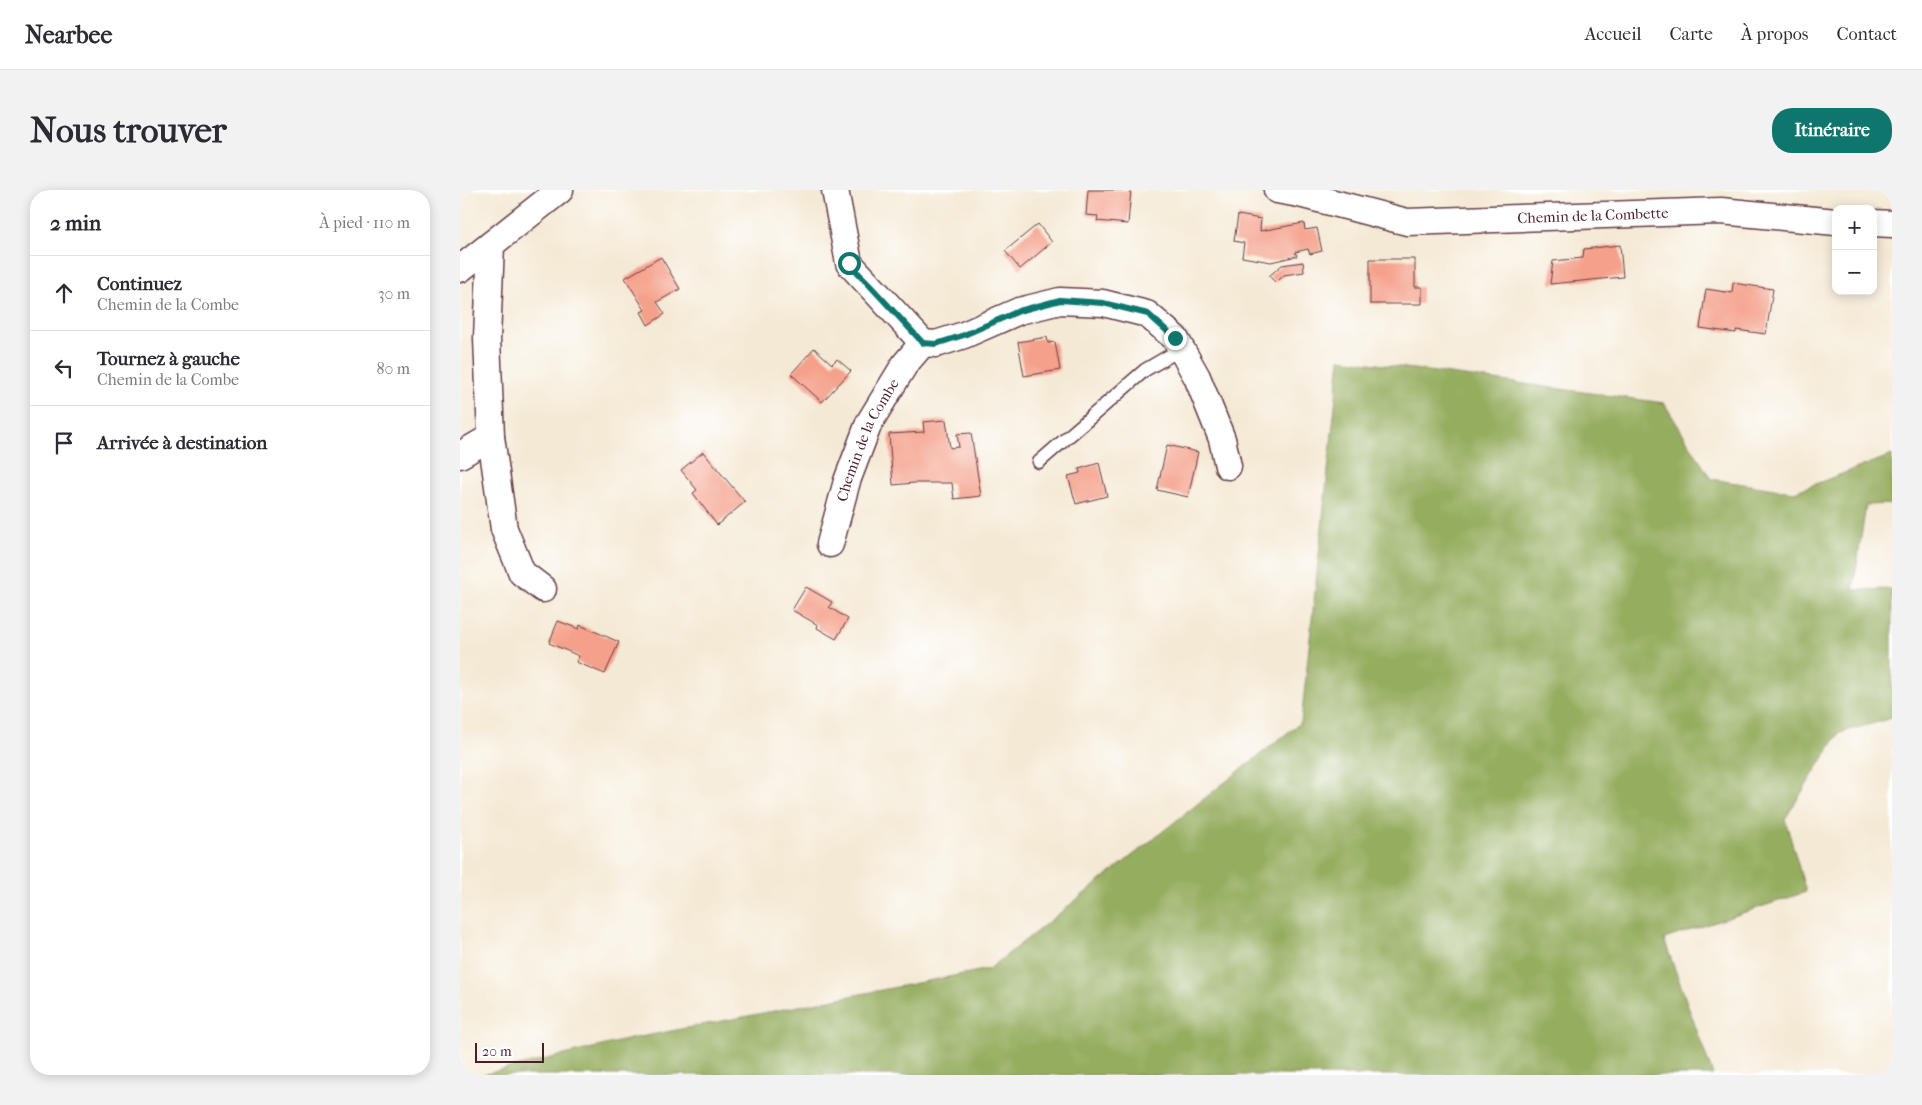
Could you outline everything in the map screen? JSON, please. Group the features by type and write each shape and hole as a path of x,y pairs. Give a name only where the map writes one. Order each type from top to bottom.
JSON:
{"street":[{"path":"460,269 560,190"},
{"path":"835,190 849,263 923,343 936,344 964,335 1019,311 1060,300 1103,303 1148,314 1175,338 1197,377 1218,430 1228,466"},
{"name":"Chemin de la Combette","path":"1277,190 1407,222 1721,212 1832,222"},
{"path":"1877,223 1892,224"},
{"path":"491,245 487,338 491,437 504,529 522,573 542,589"},
{"name":"Chemin de la Combe","path":"830,544 846,481 869,423 905,364 923,343"},
{"path":"460,455 491,437"}],"lane":[{"path":"1039,462 1145,370 1181,349"}],"green space":[{"path":"1340,359 1664,403 1711,479 1794,492 1892,455 1892,504 1866,505 1853,590 1892,589 1892,718 1839,733 1785,819 1806,892 1664,939 1713,1075 481,1075 630,1039 989,969 1301,722"}],"building":[{"path":"1088,190 1131,190 1128,224 1097,221 1098,216 1086,215"},
{"path":"1238,215 1261,219 1260,231 1304,223 1305,230 1317,228 1322,251 1310,254 1308,249 1295,252 1297,256 1271,262 1242,257 1244,243 1234,241"},
{"path":"1038,224 1052,242 1020,269 1005,251"},
{"path":"1620,245 1623,277 1550,284 1553,261 1583,258 1584,249"},
{"path":"661,257 680,289 657,302 665,314 648,325 641,312 645,310 625,278"},
{"path":"1370,259 1415,259 1415,287 1422,287 1422,304 1370,304"},
{"path":"1303,262 1304,272 1284,275 1276,283 1269,276 1282,265"},
{"path":"1733,283 1773,289 1766,334 1736,330 1736,333 1700,328 1706,289 1732,293"},
{"path":"1047,337 1048,343 1055,342 1060,370 1024,376 1018,342"},
{"path":"814,348 832,364 837,359 851,371 822,402 791,374"},
{"path":"946,420 950,448 959,447 957,434 971,433 981,496 954,499 952,483 893,485 889,434 924,432 923,422"},
{"path":"1167,445 1198,452 1188,497 1157,490"},
{"path":"703,452 745,502 717,525 693,493 697,490 681,470"},
{"path":"1099,463 1107,496 1076,504 1068,476 1080,473 1079,469"},
{"path":"806,587 832,602 829,607 848,619 836,639 817,628 818,625 792,610"},
{"path":"558,621 579,629 580,625 619,642 605,674 576,662 579,656 549,643"}],"route":[{"path":"849,263 905,321 923,343 936,344 964,335 1019,311 1060,300 1103,303 1148,314 1175,338"}]}
